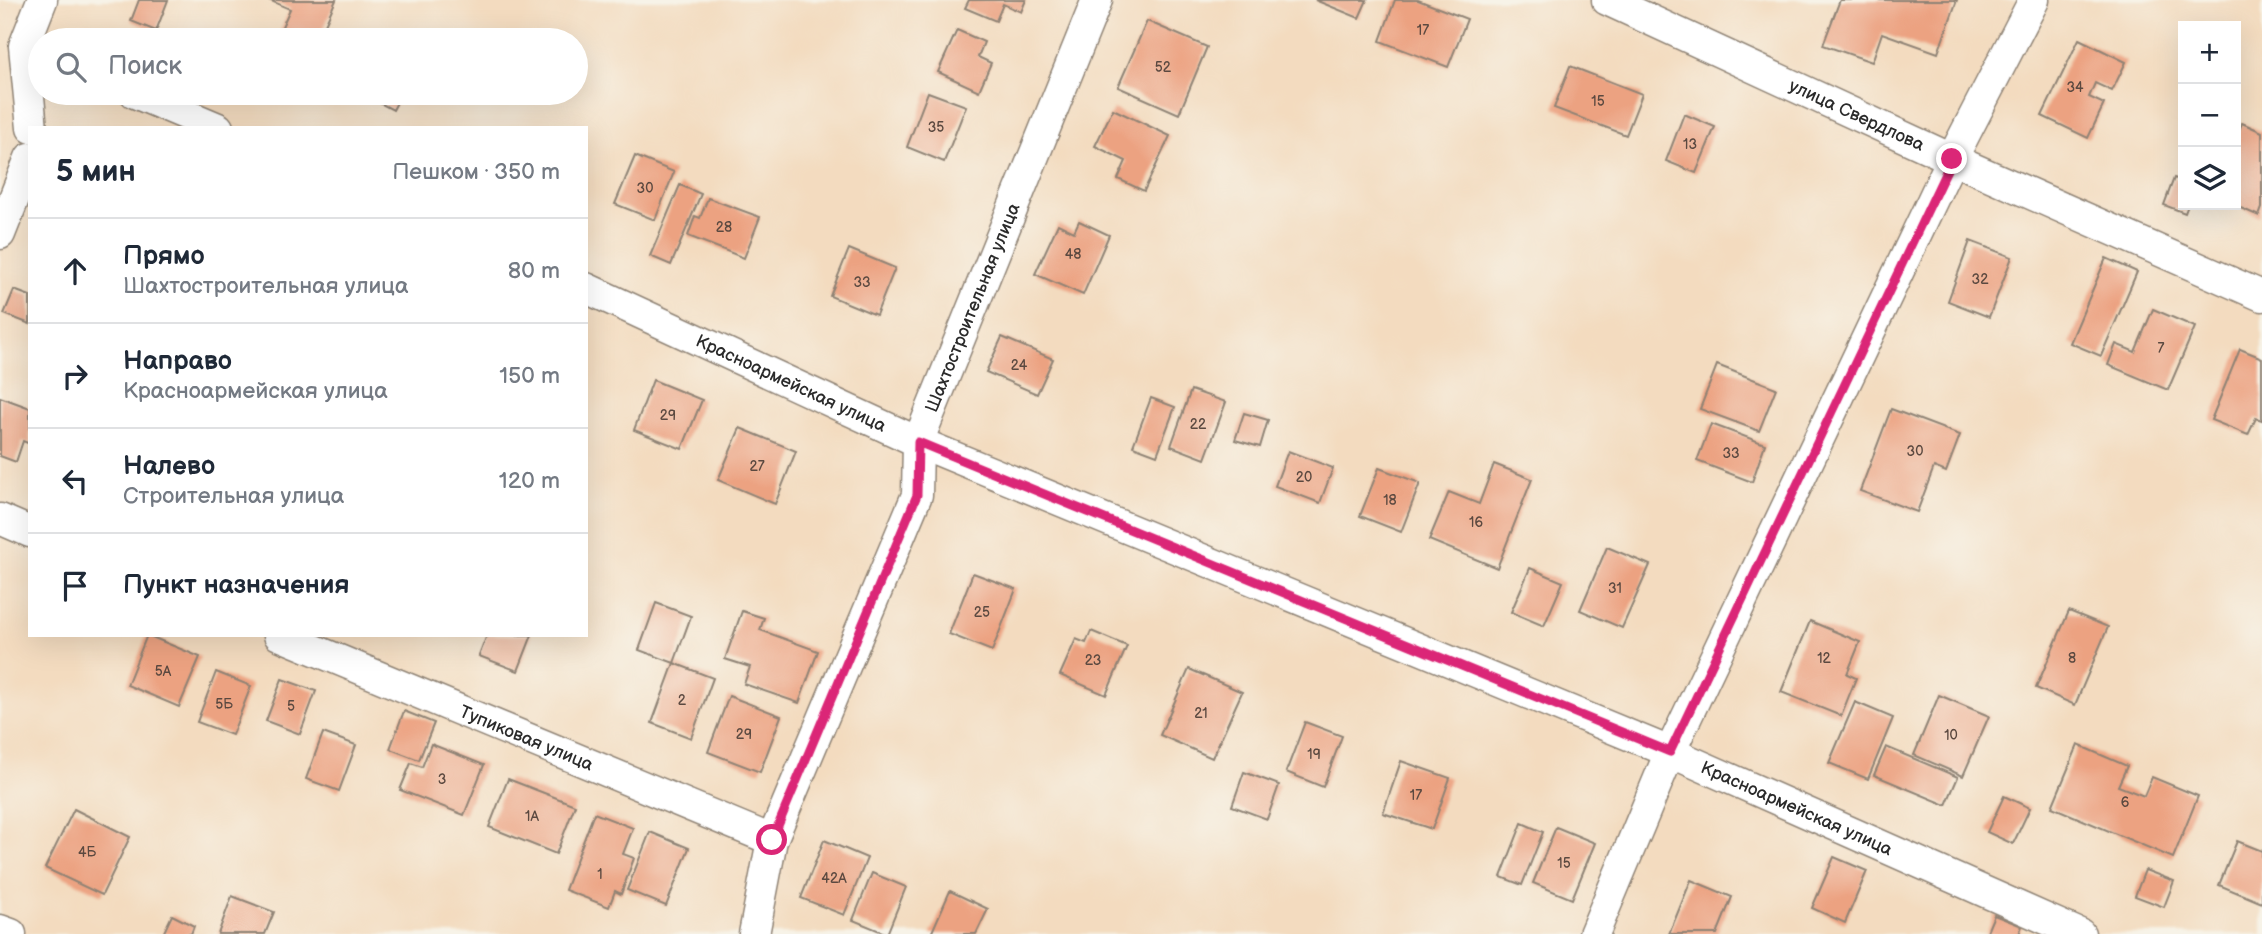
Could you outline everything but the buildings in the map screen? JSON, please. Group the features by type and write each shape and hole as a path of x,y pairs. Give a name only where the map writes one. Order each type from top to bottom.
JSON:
{"street":[{"path":"30,28 42,0"},
{"name":"Шахтостроительная улица","path":"754,934 772,840 917,495 918,442 1097,0"},
{"name":"улица Свердлова","path":"1607,0 1952,159 2262,296"},
{"path":"1594,934 1670,752 1952,159 2034,0"},
{"path":"22,47 28,96"},
{"path":"29,105 32,126"},
{"path":"163,105 213,126"},
{"path":"0,234 28,163"},
{"name":"Красноармейская улица","path":"588,289 918,442 1670,752 2080,934"},
{"path":"0,519 28,530"},
{"name":"Тупиковая улица","path":"284,637 772,840"},
{"path":"0,930 11,934"}],"route":[{"path":"772,840 917,495 918,442 1670,752 1952,159"}]}
